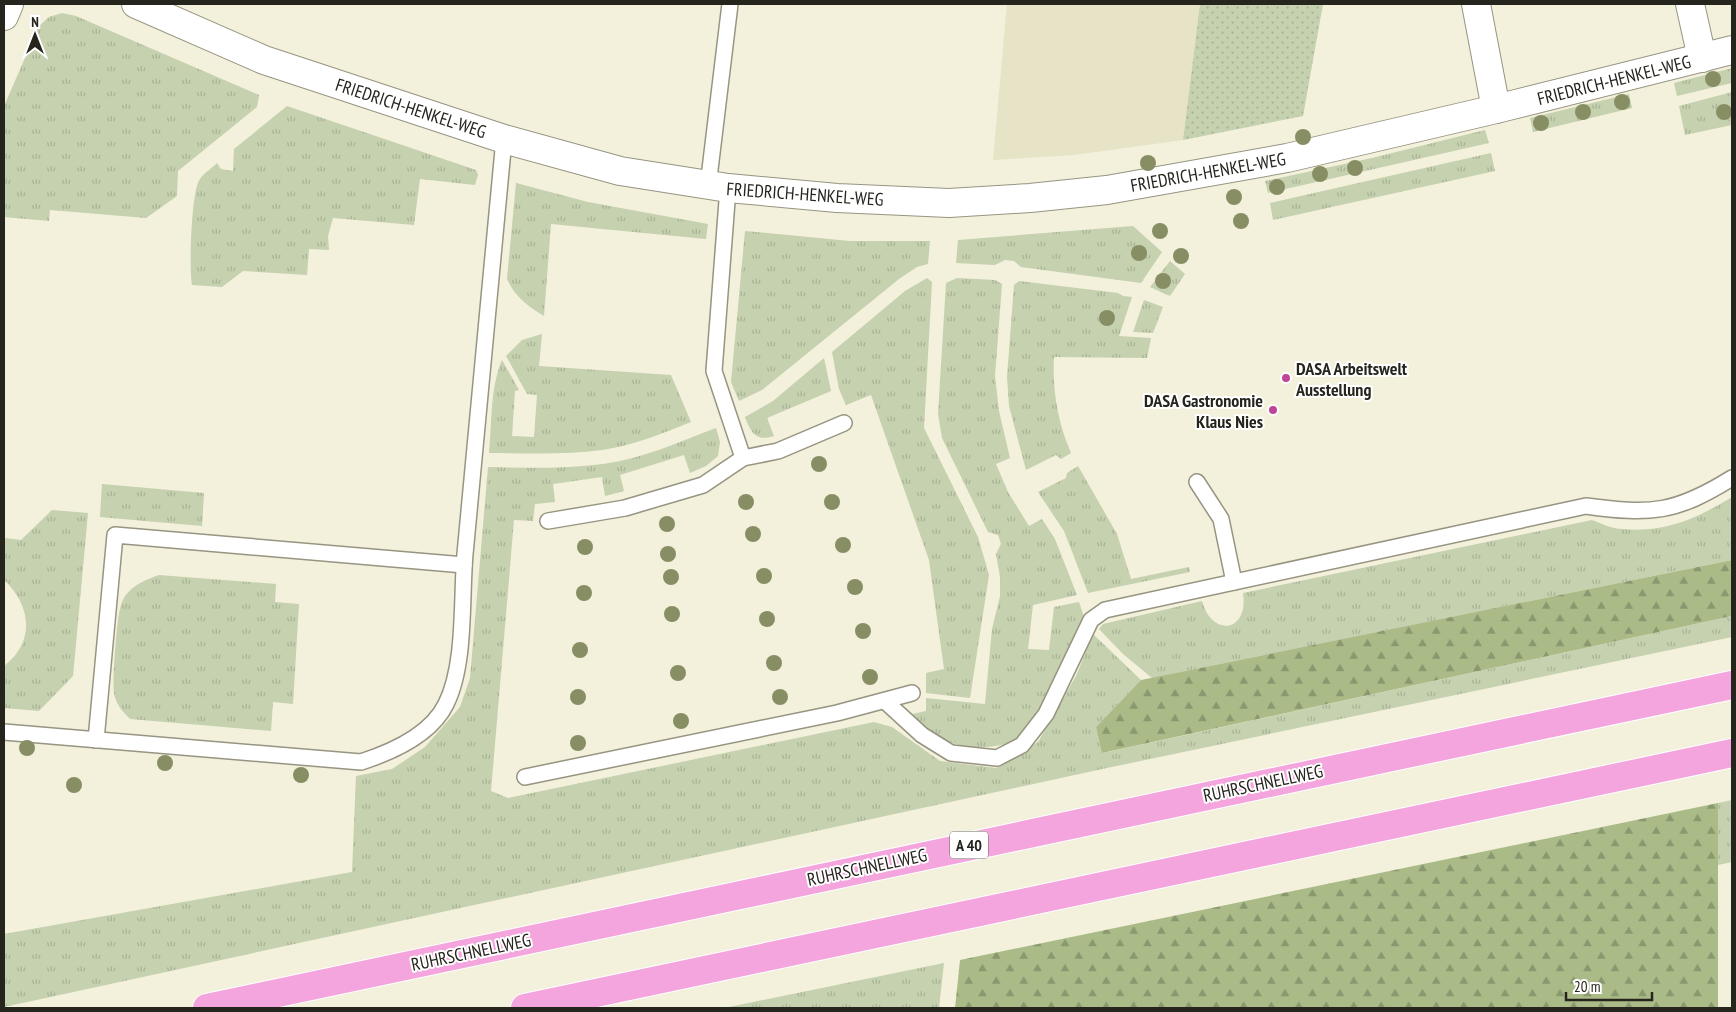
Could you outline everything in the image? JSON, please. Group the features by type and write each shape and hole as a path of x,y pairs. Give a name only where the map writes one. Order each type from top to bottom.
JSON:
{"highway":[{"name":"RUHRSCHNELLWEG","path":"207,1008 1732,685"},
{"path":"525,1008 1732,753"}],"street":[{"path":"4,16 9,4"},
{"name":"FRIEDRICH-HENKEL-WEG","path":"136,4 264,60 504,139 620,171 718,187 837,198 949,203 1030,198 1107,190 1287,158 1496,109 1732,50"},
{"path":"1476,4 1496,109"},
{"path":"1690,4 1702,58"}],"lane":[{"path":"730,4 718,187 714,371 743,458"},
{"path":"4,732 361,762 390,753 428,726 446,705 457,676 464,565 504,139"},
{"path":"548,521 624,508 703,485 743,458 778,451 844,423"},
{"path":"886,702 922,735 951,752 997,758 1022,745 1046,714 1091,620 1105,610 1586,506 1626,511 1662,510 1704,496 1732,478"},
{"path":"1196,482 1221,519 1234,582"},
{"path":"96,740 115,535 464,565"},
{"path":"525,777 886,702 912,693"}],"shaded area":[{"path":"1007,4 1200,4 1183,140 1074,155 993,160"}],"green space":[{"path":"1200,4 1323,4 1303,116 1183,140"},
{"path":"62,13 76,16 259,95 257,107 178,171 177,196 146,218 50,210 49,221 4,217 4,106 39,26 49,17"},
{"path":"1732,68 1732,83 1677,96 1674,83"},
{"path":"1732,92 1732,125 1685,135 1679,106"},
{"path":"1629,94 1632,108 1533,132 1530,118"},
{"path":"287,106 476,170 478,175 475,185 420,179 414,225 333,218 328,236 329,250 309,249 307,275 243,271 222,287 192,285 191,248 193,213 197,186 200,179 217,163 221,169 233,171 234,149"},
{"path":"1485,130 1489,143 1268,193 1265,181 1372,158"},
{"path":"1491,153 1495,171 1273,220 1270,203"},
{"path":"516,183 588,202 708,224 706,239 551,224 544,316 522,300 507,279"},
{"path":"1133,226 1162,252 1141,283 1021,267 1014,261 1005,260 995,265 956,263 958,240"},
{"path":"745,231 850,241 930,241 928,264 917,267 899,279 762,390 739,401 731,382"},
{"path":"1170,261 1185,274 1170,296 1150,287"},
{"path":"927,278 932,282 924,428 978,537 989,575 970,698 926,693 926,673 944,669 929,560 871,395 846,405 839,389 832,352 905,291"},
{"path":"957,278 995,280 1002,284 995,376 999,411 1010,458 996,464 1008,492 1029,526 1042,519 1055,539 1077,595 1033,605 1028,649 1049,650 1054,607 1079,602 1084,617 1052,687 1030,723 1019,736 1008,743 984,747 970,747 945,740 931,732 912,714 926,711 926,698 985,704 992,629 1000,596 1000,577 996,554 1001,544 998,535 988,532 942,438 938,414 946,283"},
{"path":"1019,281 1118,293 1123,296 1132,297 1119,336 1151,338 1147,358 1054,357 1054,382 1057,406 1071,453 1061,459 1056,455 1026,470 1009,406 1007,377 1014,285"},
{"path":"1144,300 1163,307 1153,333 1133,332"},
{"path":"542,334 539,366 671,375 691,422 636,442 602,450 560,453 489,453 493,394 502,360 519,390 515,391 512,436 534,437 537,395 527,394 506,356 522,340"},
{"path":"824,358 831,391 767,418 774,436 763,438 755,435 745,417 773,401"},
{"path":"716,428 720,442 718,456 706,466 690,473 684,455 620,475 624,491 605,496 602,477 553,484 555,502 535,504 533,521 514,520 491,791 508,798 874,722 892,727 940,761 996,768 1038,742 1076,676 1093,634 1141,680 1096,727 1103,753 1732,616 1732,637 1107,768 4,1007 4,934 352,872 356,776 392,769 425,747 460,707 470,678 488,467 589,466 618,462"},
{"path":"1078,466 1117,534 1131,579 1189,567 1190,572 1088,593 1064,531 1038,492 1066,478 1067,473"},
{"path":"102,484 204,493 202,526 100,517"},
{"path":"1732,497 1732,560 1152,678 1123,654 1099,629 1103,624 1202,601 1213,621 1228,626 1241,616 1243,593 1592,520 1618,529 1652,529 1693,518"},
{"path":"52,510 88,513 73,676 39,711 4,708 4,666 21,646 25,635 26,623 20,601 4,580 5,538 21,540"},
{"path":"1732,560 1732,616 1102,753 1096,727 1141,680"},
{"path":"159,575 276,584 275,602 299,604 293,704 273,702 271,731 130,719 124,713 116,701 114,693 116,634 119,611 123,599 131,589 147,579"},
{"path":"1732,800 1732,862 1718,865 1718,803"},
{"path":"1718,803 1718,1008 955,1008 960,960"},
{"path":"944,963 939,1008 724,1008"}],"place":[{"name":"DASA Arbeitswelt Ausstellung","path":"1286,378"},
{"name":"DASA Gastronomie Klaus Nies","path":"1273,410"}]}
